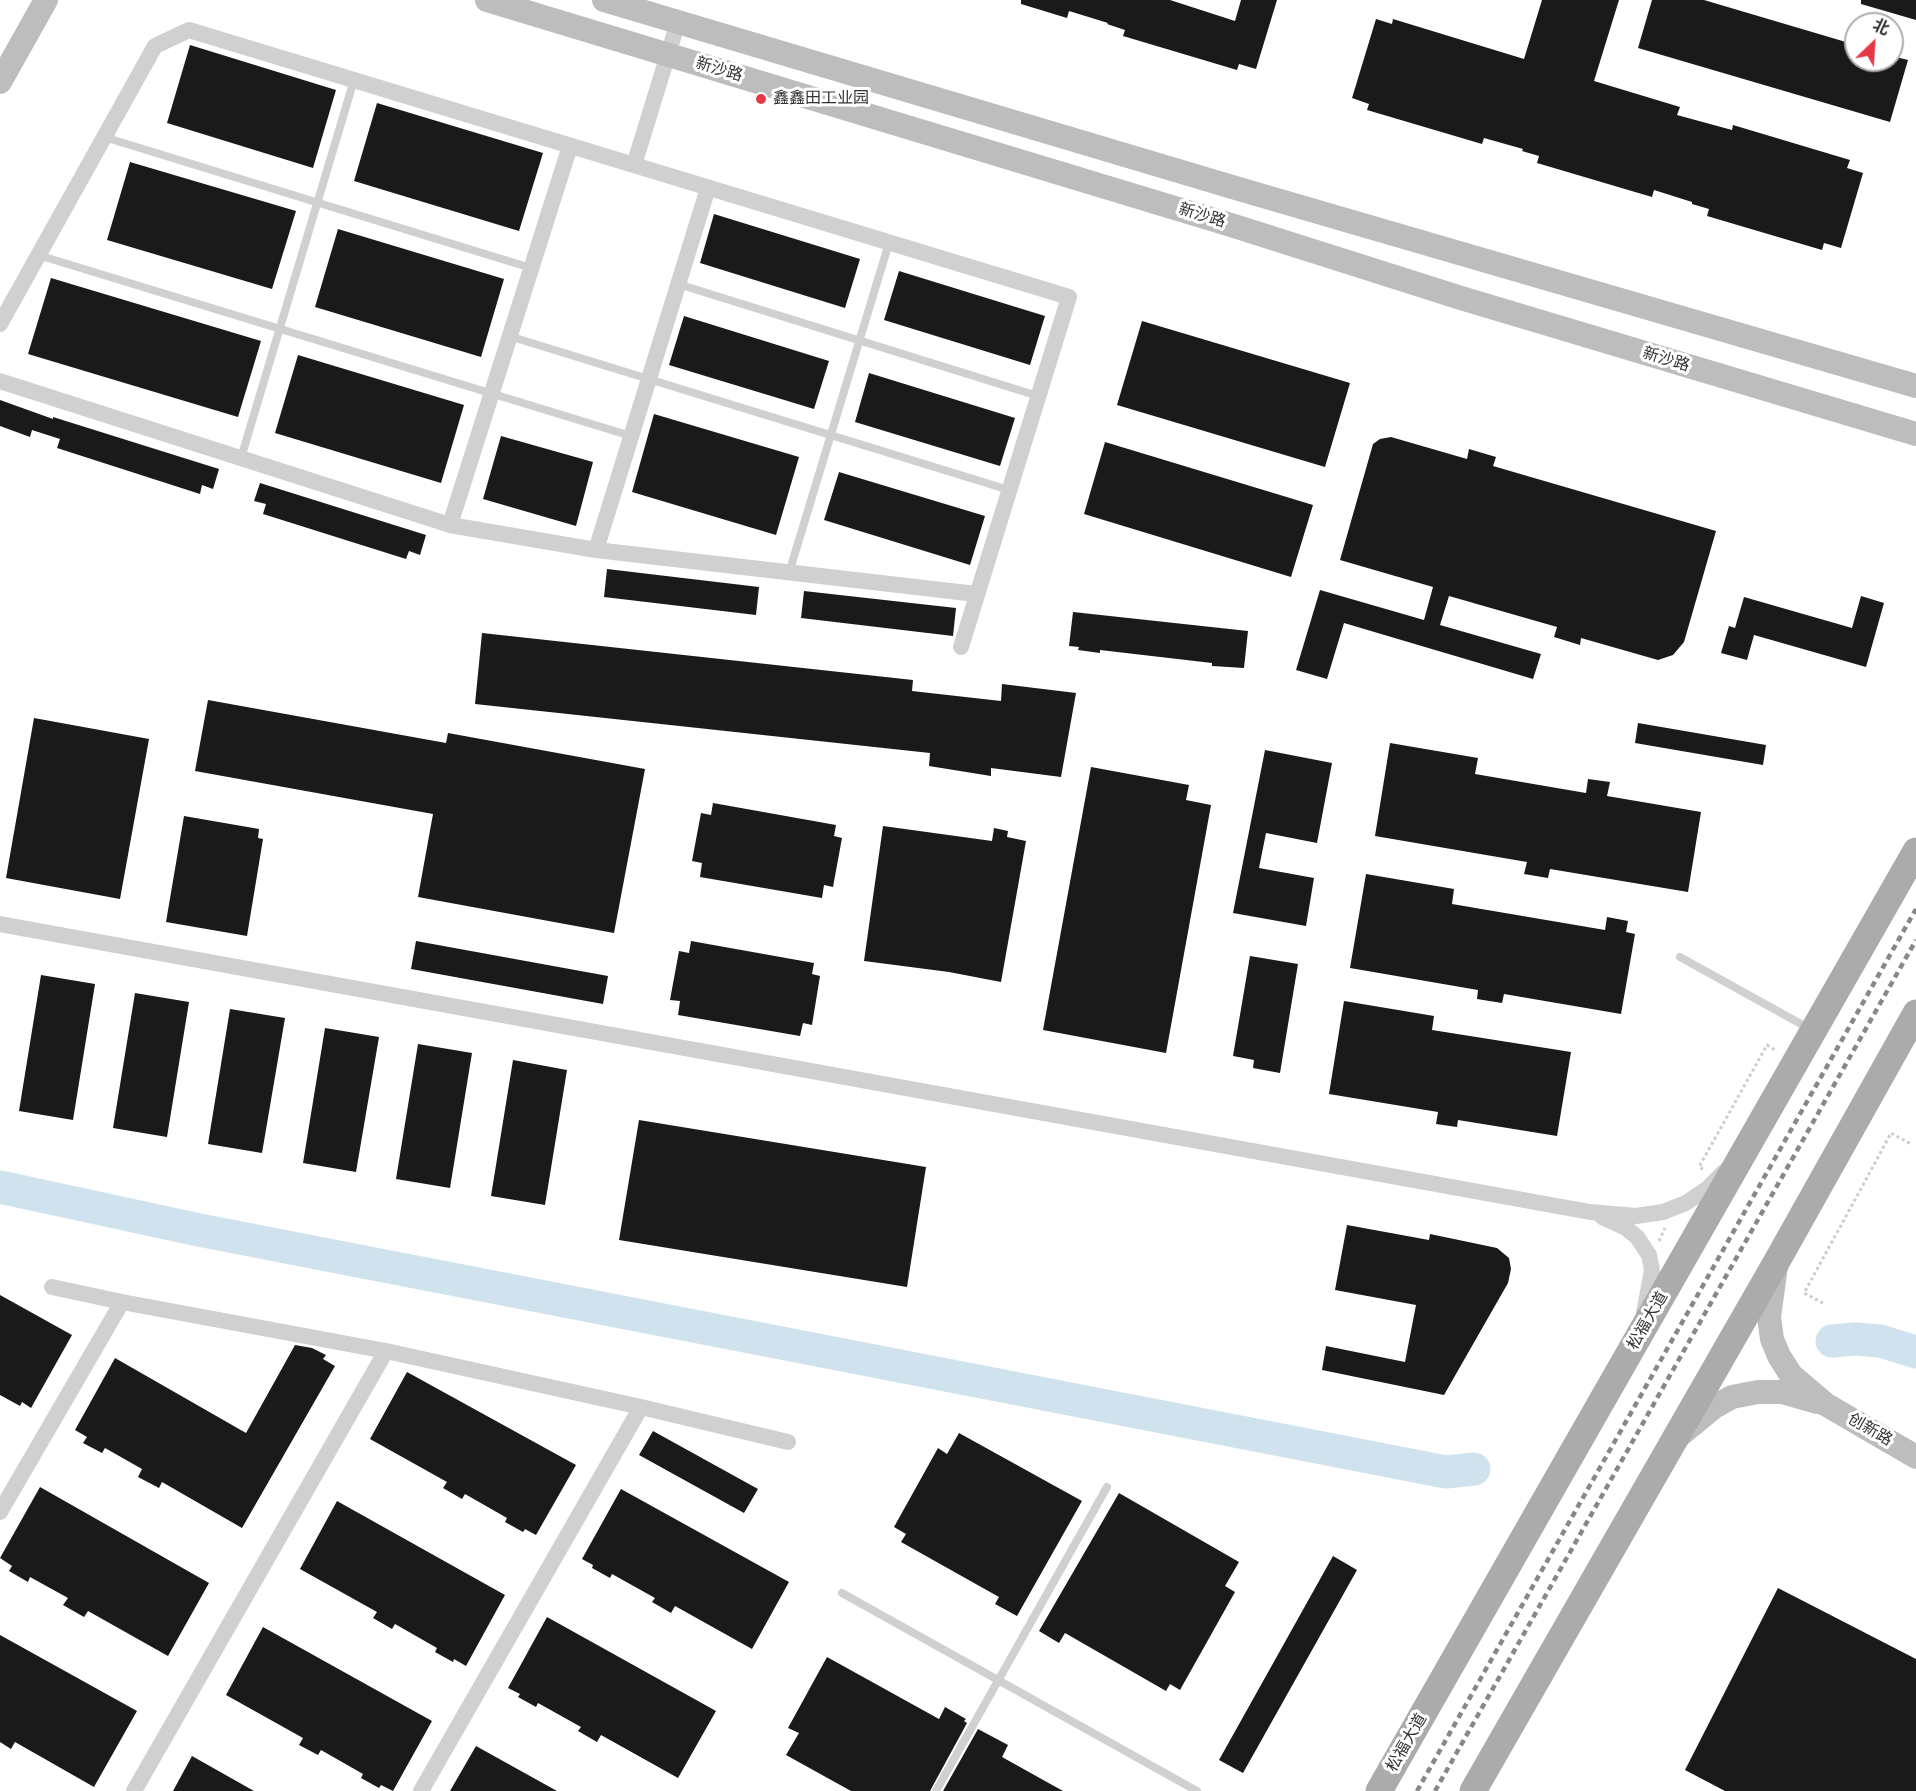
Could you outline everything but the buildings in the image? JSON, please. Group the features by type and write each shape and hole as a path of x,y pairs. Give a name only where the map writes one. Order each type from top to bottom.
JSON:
{"main road":[{"path":"0,81 46,0"},
{"name":"新沙路","path":"486,0 1231,225 1472,302 1916,434"},
{"name":"新沙路","path":"604,0 1239,189 1916,386"},
{"name":"松福大道","path":"1379,1791 1916,851"},
{"path":"1473,1791 1777,1261 1916,1013"},
{"name":"创新路","path":"1777,1261 1769,1317 1772,1339 1791,1375 1825,1404 1916,1457"},
{"name":"创新路","path":"1672,1441 1714,1407 1732,1397 1758,1392 1782,1392 1825,1404"}],"street":[{"path":"634,165 678,22"},
{"path":"0,324 155,46 189,30 1070,297 961,646"},
{"path":"450,525 570,146"},
{"path":"596,550 708,188"},
{"path":"0,381 450,525 596,550 976,594"},
{"path":"0,924 1590,1212 1636,1216 1663,1212 1686,1203 1708,1188 1740,1158"},
{"path":"1590,1212 1626,1228 1649,1255 1652,1270 1639,1336"},
{"path":"52,1287 386,1352 641,1407 788,1442"},
{"path":"0,1512 122,1302"},
{"path":"134,1791 386,1352"},
{"path":"421,1791 641,1407"}],"lane":[{"path":"241,458 354,80"},
{"path":"104,137 531,268"},
{"path":"789,573 889,243"},
{"path":"38,255 631,436"},
{"path":"678,284 1038,396"},
{"path":"509,336 1009,490"},
{"path":"1680,957 1813,1031"},
{"path":"936,1791 1107,1487"},
{"path":"842,1593 1197,1791"}],"path":[{"path":"1699,1167 1767,1045 1775,1050"},
{"path":"1823,1304 1804,1293 1891,1133 1911,1144"},
{"path":"1658,1242 1666,1225"}],"waterway":[{"path":"0,1187 199,1230 1446,1472 1474,1469"},
{"path":"1832,1341 1855,1339 1880,1341 1916,1352"}],"railway":[{"path":"1417,1791 1916,909"},
{"path":"1435,1791 1916,940"}],"place":[{"name":"鑫鑫田工业园","path":"761,99"}]}
